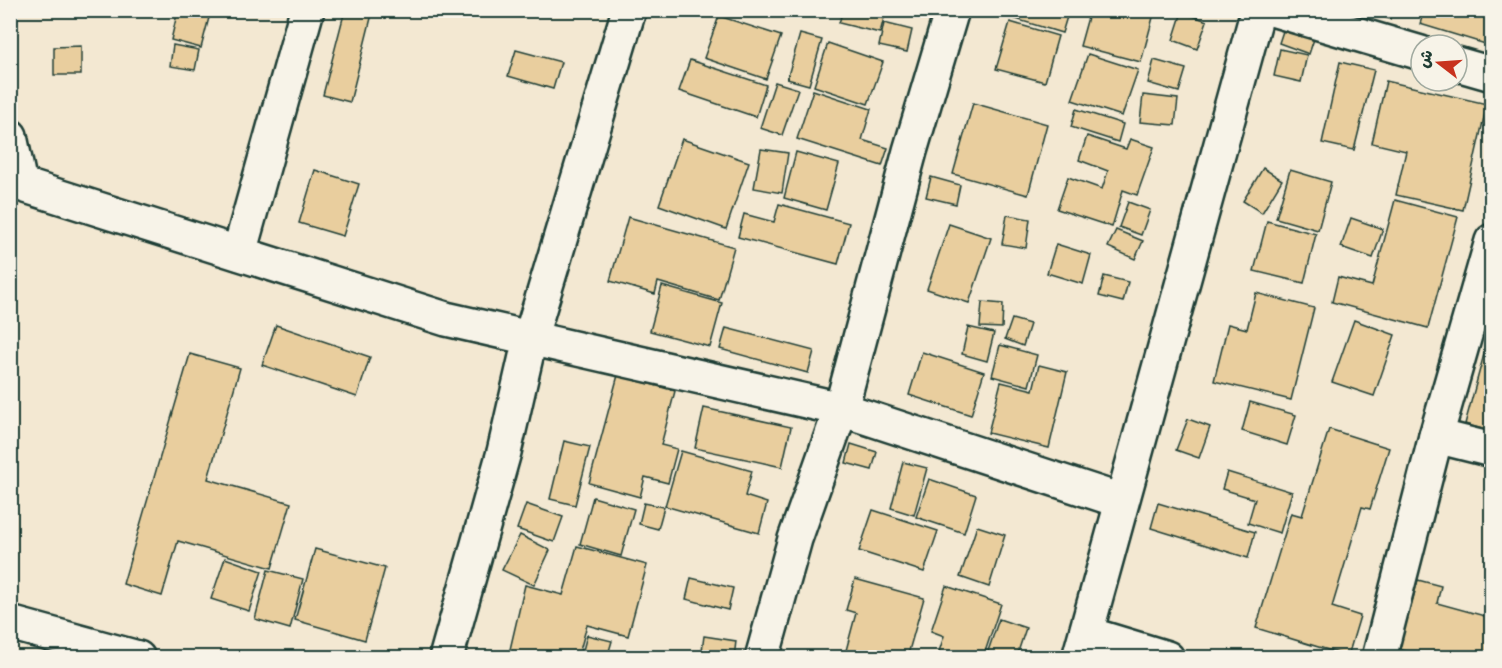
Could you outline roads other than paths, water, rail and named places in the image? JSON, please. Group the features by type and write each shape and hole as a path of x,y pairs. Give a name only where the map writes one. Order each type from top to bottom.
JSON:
{"street":[{"path":"239,253 307,10"},
{"path":"446,657 504,452 530,339 629,10"},
{"path":"762,657 795,539 841,409 910,151 952,10"},
{"path":"1167,657 1083,646 1121,501 1258,10"},
{"path":"1275,10 1409,49"},
{"path":"1469,68 1491,74"},
{"path":"10,136 15,183 446,319 841,409 1121,501"},
{"path":"1379,657 1436,436 1491,241"},
{"path":"1436,436 1491,450"},
{"path":"10,623 135,657"}]}
